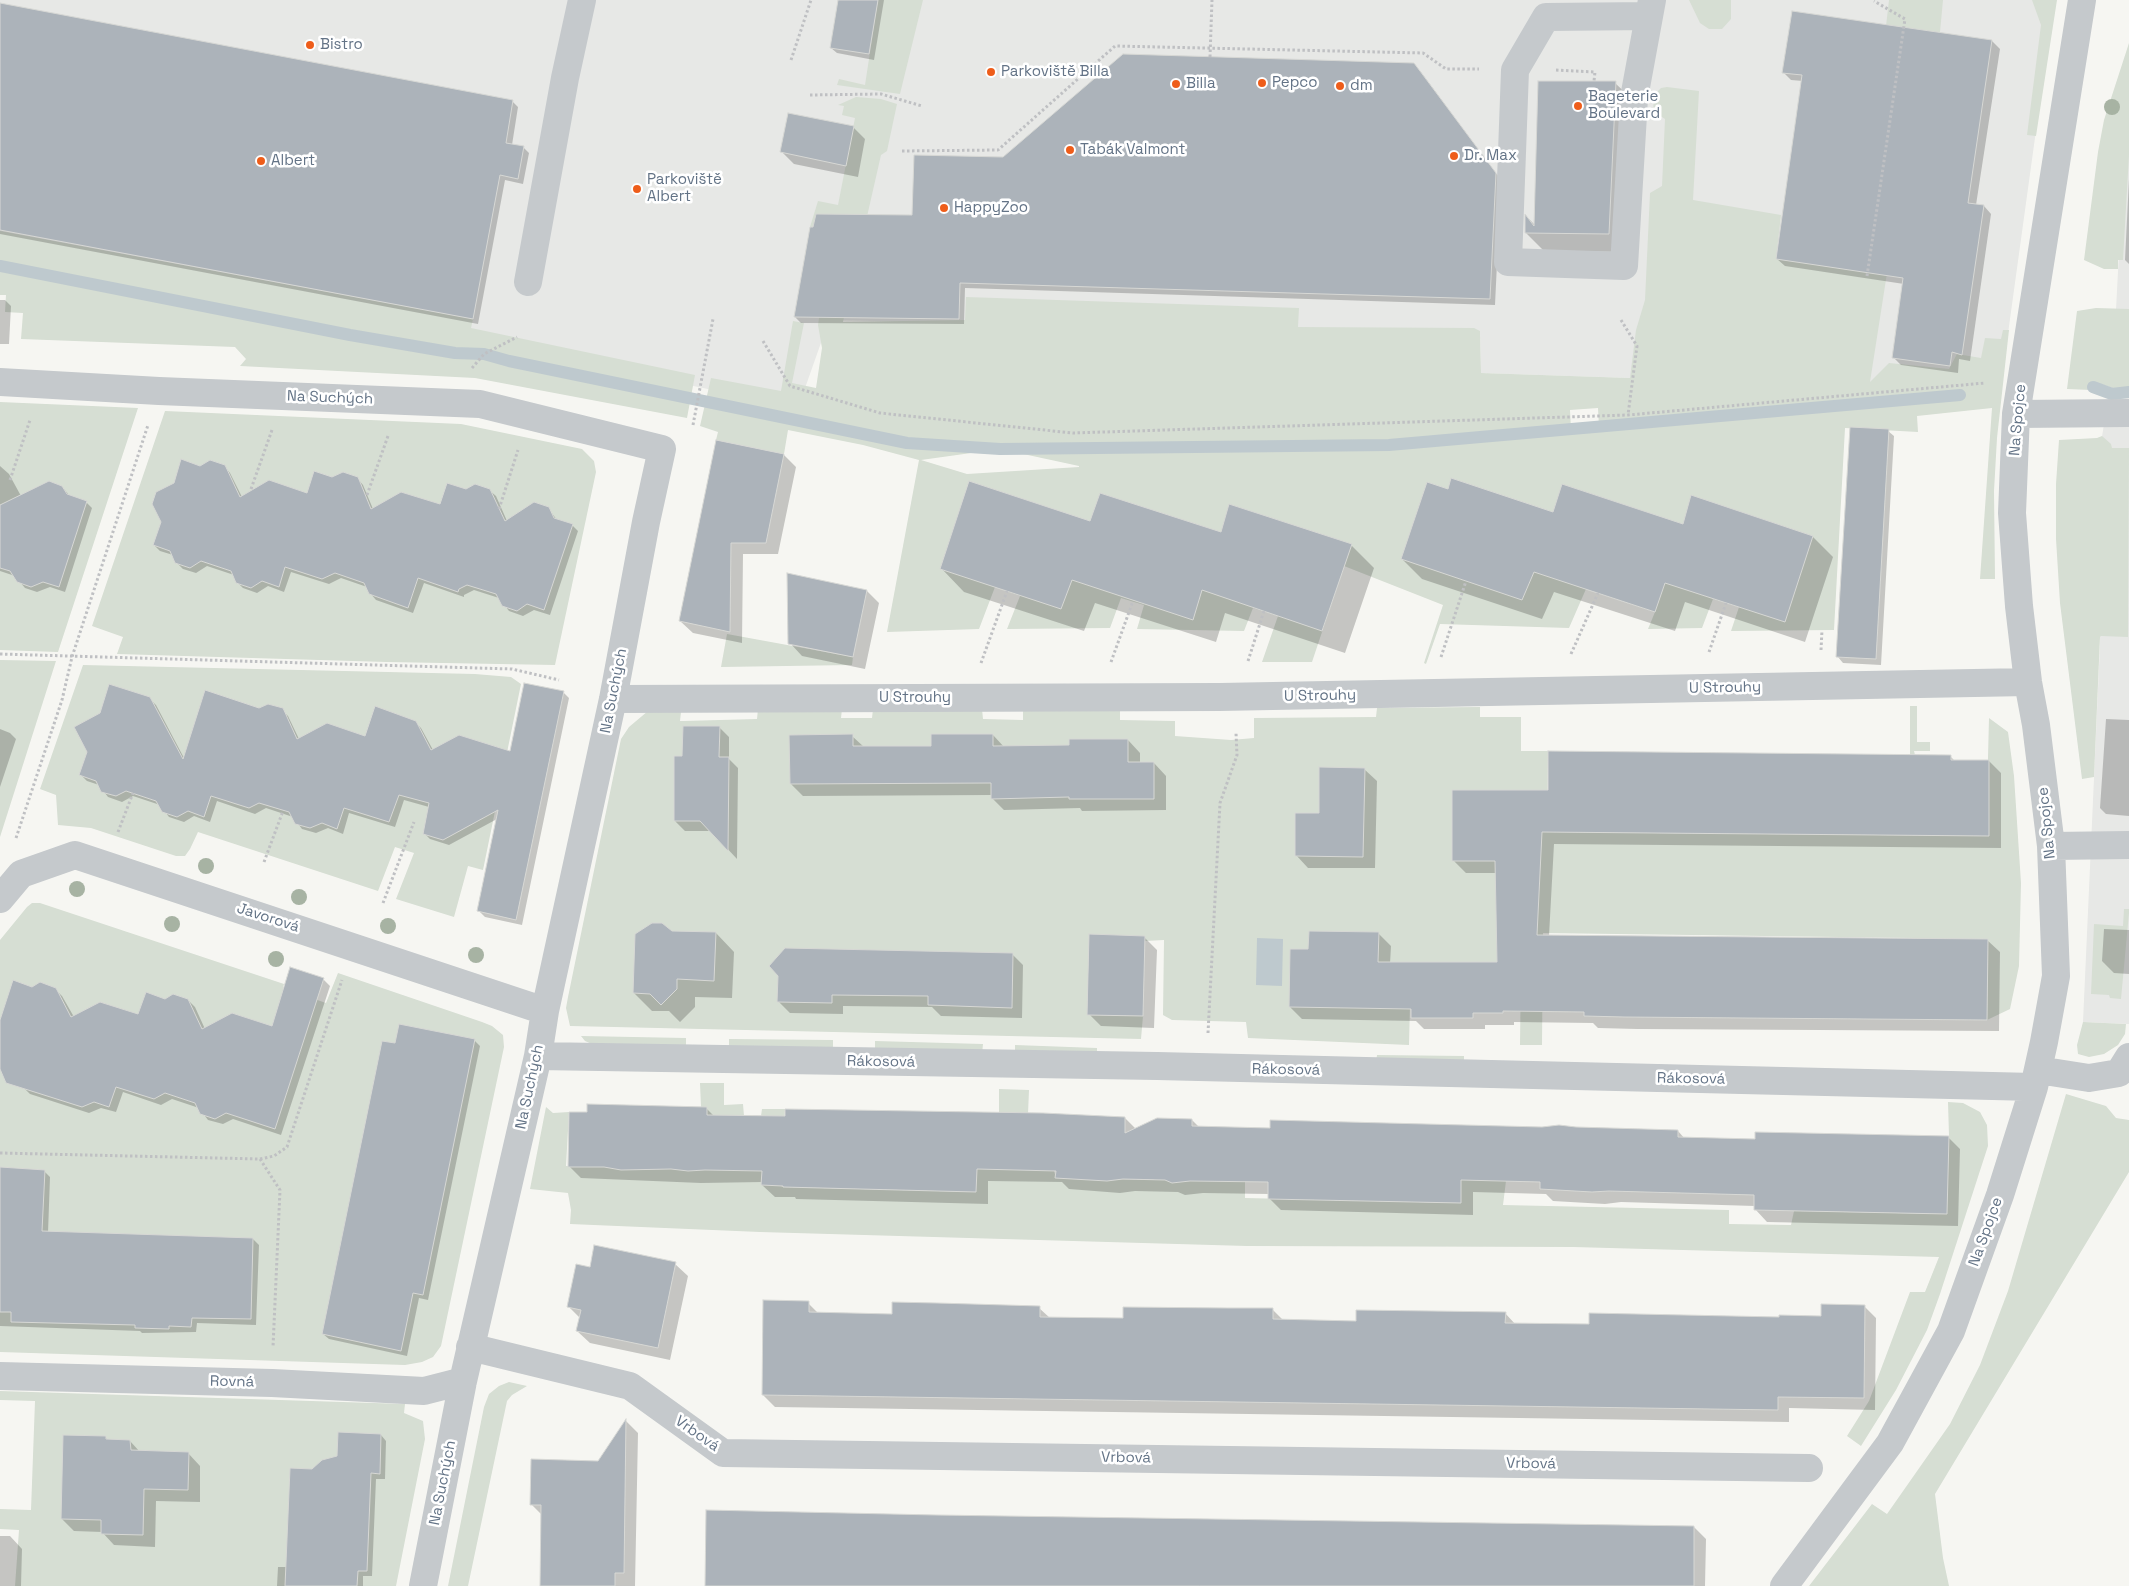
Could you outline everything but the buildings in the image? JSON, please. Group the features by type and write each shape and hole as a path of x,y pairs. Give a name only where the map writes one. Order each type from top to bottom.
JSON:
{"street":[{"path":"528,282 564,78 582,0"},
{"name":"Na Spojce","path":"1784,1586 1890,1443 1951,1331 2000,1194 2036,1078 2056,976 2051,846 2019,606 2012,513 2016,414 2082,0"},
{"path":"1651,8 1634,98 1624,266 1508,262 1515,70 1546,17 1651,8"},
{"name":"Na Suchých","path":"0,382 159,391 480,404 662,449 646,522 613,699 545,1011 538,1056 462,1381 423,1586"},
{"path":"2016,414 2129,413"},
{"name":"U Strouhy","path":"613,699 1233,697 2028,682"},
{"path":"2051,846 2129,845"},
{"name":"Javorová","path":"0,899 22,874 75,855 545,1011"},
{"name":"Rákosová","path":"538,1056 1207,1069 2036,1078 2089,1078 2119,1073 2129,1057"},
{"name":"Vrbová","path":"470,1347 630,1386 724,1453 1809,1468"},
{"name":"Rovná","path":"0,1376 272,1383 424,1391 462,1381"}],"path":[{"path":"791,60 811,0"},
{"path":"1210,57 1212,0"},
{"path":"1867,276 1905,20 1874,1"},
{"path":"902,151 998,150 1115,46 1424,53 1446,69 1488,70"},
{"path":"1549,70 1595,72 1594,82"},
{"path":"810,95 881,94 922,106"},
{"path":"693,425 714,319"},
{"path":"1621,320 1637,346 1628,415"},
{"path":"460,403 464,378 484,354 517,337"},
{"path":"763,341 790,386 880,413 1073,433 1628,415 2021,379"},
{"path":"14,842 62,700 72,657 159,391"},
{"path":"10,480 32,412"},
{"path":"251,488 275,424"},
{"path":"367,495 391,431"},
{"path":"499,508 519,445"},
{"path":"1440,660 1466,581"},
{"path":"978,671 1007,591"},
{"path":"1569,660 1598,593"},
{"path":"1108,669 1133,601"},
{"path":"1706,659 1726,603"},
{"path":"1245,669 1264,612"},
{"path":"0,654 512,669 558,680"},
{"path":"1207,1069 1220,803 1237,755 1233,697"},
{"path":"116,836 132,793"},
{"path":"264,862 283,811"},
{"path":"383,903 414,822"},
{"path":"0,1153 260,1160 274,1156 287,1147 354,947"},
{"path":"260,1160 280,1190 272,1383"}],"shaded area":[{"path":"0,0 2054,0 2002,377 1628,407 1630,378 1481,373 1480,331 1448,334 829,320 798,408 0,240"},
{"path":"878,0 923,0 900,94 837,85 839,79 865,85"},
{"path":"1689,0 1731,0 1731,19 1722,29 1709,29 1700,23"},
{"path":"1889,0 1943,0 1940,32 1904,275 1887,273 1870,382 1889,363 1949,369 1957,354 1981,358 1985,338 2001,339 2003,330 2009,330 1997,438 1994,491 1995,579 1980,579 1992,408 1917,416 1918,432 1845,428 1834,630 1731,631 1739,607 1713,599 1702,628 1648,629 1655,612 1586,589 1569,628 1440,624 1426,664 1424,663 1443,605 1344,566 1312,662 1262,662 1278,616 1253,608 1244,631 1137,629 1144,605 1121,598 1110,628 1007,629 1020,596 995,587 979,629 887,632 919,460 863,445 788,430 784,454 716,440 718,432 700,426 711,378 781,391 793,321 804,323 792,383 816,388 822,348 818,325 824,282 848,233 810,227 818,201 838,205 855,118 842,115 844,106 838,105 856,97 881,99 897,104 887,151 881,155 843,322 965,320 966,297 1299,308 1298,327 1474,328 1480,331 1481,373 1630,378 1636,330 1645,300 1650,193 1662,186 1665,119 1653,111 1654,98 1657,92 1661,88 1667,87 1699,91 1693,200 1781,215 1776,259 1853,270 1879,87","holes":["1598,408 1599,427 1571,430 1570,410","1000,449 1079,466 1079,467 967,474 921,460"]},
{"path":"2032,0 2057,0 2036,136 2027,135 2041,25"},
{"path":"2129,43 2129,155 2123,260 2118,260 2118,269 2104,269 2084,260 2104,120"},
{"path":"2129,61 2129,1024 2083,1022 2100,645 2101,443 2113,367"},
{"path":"0,231 473,319 471,328 695,375 687,418 475,378 240,366 246,359 235,347 21,339 23,313 5,312 6,295 0,295"},
{"path":"2096,308 2129,309 2129,388 2116,389 2101,384 2091,390 2067,389 2077,311"},
{"path":"0,402 138,408 58,652 0,650"},
{"path":"165,411 461,424 582,449 594,461 596,472 555,665 117,654 123,637 92,626"},
{"path":"2102,436 2111,444 2112,448 2129,448 2128,637 2100,637 2094,777 2082,779 2060,603 2056,539 2056,484 2059,440 2097,438"},
{"path":"727,634 853,657 852,665 721,667"},
{"path":"0,660 56,661 0,837"},
{"path":"83,665 475,674 511,677 521,684 483,870 468,866 454,917 396,899 414,853 395,847 378,891 198,832 185,856 176,856 91,828 58,825 56,795 40,789"},
{"path":"1910,706 1917,706 1917,742 1930,742 1930,751 1914,751 1915,755 1910,759"},
{"path":"1480,707 1480,717 1521,717 1521,751 1548,751 1547,832 1986,836 1989,718 2008,732 2014,776 2021,883 2019,966 2010,1009 1987,1020 1988,939 1543,933 1542,1045 1520,1045 1521,967 1411,963 1409,1045 1248,1038 1246,1022 1172,1020 1163,1015 1164,940 1145,941 1089,934 1087,1015 1143,1016 1141,1039 570,1026 566,1008 621,739 629,727 648,711 681,712 680,721 683,721 757,719 758,709 842,709 841,718 872,718 873,709 982,709 983,719 1023,720 1023,708 1120,709 1120,720 1175,721 1175,736 1231,740 1254,738 1254,718 1376,717 1377,708"},
{"path":"32,903 40,903 284,984 283,988 326,1003 338,973 482,1022 492,1026 503,1035 504,1047 441,1346 433,1357 422,1362 405,1365 0,1352 0,940"},
{"path":"2124,909 2129,909 2129,913 2121,999 2110,998 2109,995 2091,994 2094,924 2123,926"},
{"path":"1257,938 1283,939 1282,986 1256,985"},
{"path":"2083,1022 2126,1024 2125,1034 2118,1045 2104,1054 2089,1057 2078,1054 2077,1045"},
{"path":"581,1036 686,1038 686,1047 592,1044 585,1041"},
{"path":"729,1039 833,1040 833,1049 729,1048"},
{"path":"875,1041 983,1044 982,1054 875,1051"},
{"path":"1015,1045 1097,1048 1097,1055 1015,1052"},
{"path":"1377,1055 1464,1056 1464,1065 1376,1063"},
{"path":"700,1083 724,1083 724,1105 743,1104 744,1116 761,1116 762,1109 785,1109 781,1186 783,1187 976,1192 975,1167 999,1113 999,1089 1029,1090 1028,1114 1056,1178 1154,1180 1154,1174 1190,1181 1245,1181 1245,1198 1461,1203 1461,1171 1504,1172 1506,1181 1503,1205 1729,1210 1729,1224 1791,1225 1794,1211 1944,1214 1949,1136 1948,1102 1963,1103 1980,1112 1987,1125 1988,1146 1927,1330 1896,1390 1861,1446 1847,1436 1869,1401 1910,1292 1925,1292 1939,1257 1573,1247 1247,1246 760,1232 570,1224 571,1210 568,1193 530,1189 546,1107 553,1113 569,1112 566,1166 604,1167 605,1161 705,1116 701,1107"},
{"path":"2066,1094 2106,1106 2116,1118 2129,1120 2129,1172 1935,1494 1943,1558 1949,1586 1809,1586 1872,1504 1887,1514 1950,1424 1980,1365 2008,1291"},
{"path":"509,1382 527,1386 512,1395 507,1401 468,1586 448,1586 484,1407 489,1394 499,1386"},
{"path":"0,1391 405,1404 404,1413 423,1421 425,1439 396,1586 15,1586 19,1530 0,1529 0,1509 31,1510 35,1401 0,1400"}],"waterway":[{"path":"0,266 350,335 455,353 484,354 509,361 907,443 1000,449 1389,445 1960,395"},
{"path":"2093,387 2112,394 2129,392"}],"place":[{"name":"Bistro","path":"310,45"},
{"name":"Parkoviště Billa","path":"991,72"},
{"name":"Pepco","path":"1262,83"},
{"name":"Billa","path":"1176,84"},
{"name":"dm","path":"1340,86"},
{"name":"Bageterie Boulevard","path":"1578,106"},
{"name":"Tabák Valmont","path":"1070,150"},
{"name":"Dr. Max","path":"1454,156"},
{"name":"Albert","path":"261,161"},
{"name":"Parkoviště Albert","path":"637,189"},
{"name":"HappyZoo","path":"944,208"}]}
